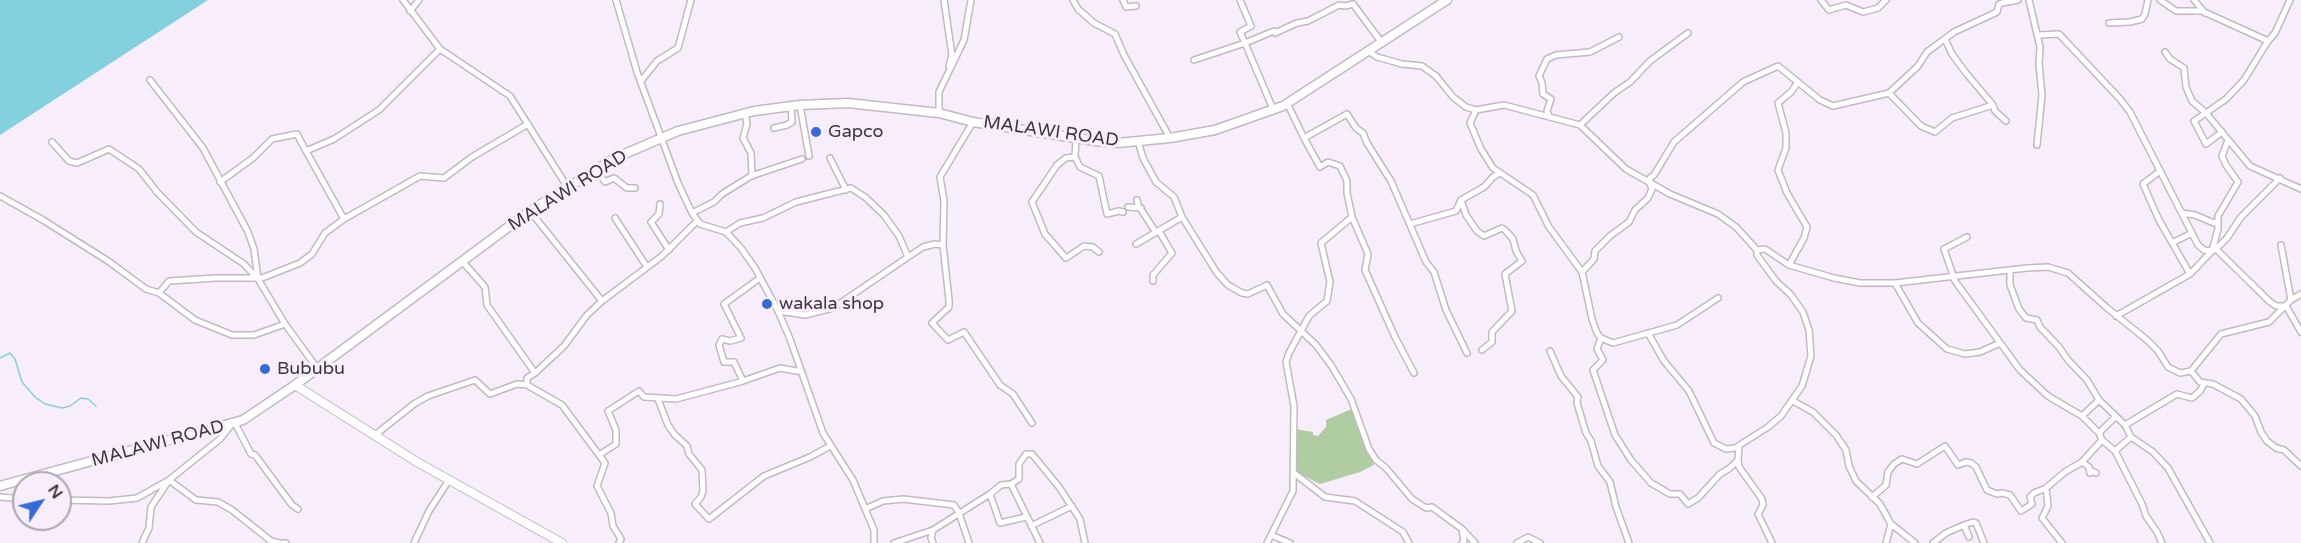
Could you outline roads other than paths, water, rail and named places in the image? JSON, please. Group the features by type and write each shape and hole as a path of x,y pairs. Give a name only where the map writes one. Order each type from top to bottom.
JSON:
{"main road":[{"name":"MALAWI ROAD","path":"0,486 233,424 295,385 530,211 597,169 661,138 745,113 796,105 868,104 939,113 973,122 1076,139 1117,142 1170,138 1215,130 1273,110 1370,52 1447,0"}],"street":[{"path":"403,0 440,49 510,96 568,188"},
{"path":"410,11 419,0"},
{"path":"616,0 661,138 692,213 697,221 726,232 749,258 778,311 830,446 853,480 874,530 874,543"},
{"path":"641,81 657,61 678,48 691,0"},
{"path":"944,0 951,55 945,79"},
{"path":"939,113 939,92 964,40 971,0"},
{"path":"1073,0 1078,9 1094,23 1115,34 1124,55 1170,138"},
{"path":"1123,0 1126,8 1136,6"},
{"path":"1240,0 1251,26 1240,32 1273,110"},
{"path":"1821,0 1829,10 1846,5 1863,12 1878,8 1886,0"},
{"path":"1649,181 1674,142 1743,82 1778,66 1820,100 1833,106 1889,93 1918,66 1927,52 1954,32 1998,12 1999,4 2018,0"},
{"path":"2029,0 2038,35 2042,95 2037,146"},
{"path":"2109,23 2142,19 2148,0"},
{"path":"2160,0 2176,11 2205,13 2268,41"},
{"path":"2194,0 2205,13"},
{"path":"2222,132 2206,144 2194,121 2236,90 2278,28 2290,0"},
{"path":"1194,60 1308,21 1339,5 1353,4 1382,43"},
{"path":"1580,126 1650,61 1688,33"},
{"path":"2038,35 2059,34 2130,112 2198,245 2204,250 2214,250 2276,306 2286,306"},
{"path":"1549,116 1547,111 1551,99 1543,94 1539,76 1547,59 1552,56 1590,52 1619,37"},
{"path":"1945,39 1966,74 1993,105 1995,111 2006,121"},
{"path":"306,151 334,139 379,110 440,49"},
{"path":"1370,52 1377,57 1402,64 1422,66 1436,76 1462,105 1476,110 1504,105 1580,126 1626,169 1670,194 1718,214 1736,227 1757,250 1757,255 1797,303 1809,330 1811,356 1802,386 1781,416 1739,446 1726,449 1714,443 1689,391 1664,361 1648,333"},
{"path":"2165,52 2170,59 2184,68 2186,87 2192,101 2206,113 2250,166 2301,189"},
{"path":"150,80 203,148 248,232 255,249 258,279"},
{"path":"1789,264 1804,238 1807,227 1787,193 1778,170 1786,148 1786,132 1778,103 1791,92 1798,82"},
{"path":"1889,93 1921,126 1935,132 1952,118 1993,105"},
{"path":"1287,103 1320,167 1328,162 1340,166 1347,181 1347,193 1353,217 1368,254 1365,270 1414,373"},
{"path":"774,128 792,122 796,105"},
{"path":"796,105 809,156"},
{"path":"1476,110 1470,123 1486,157 1500,173 1533,195 1549,227 1582,272 1592,319 1601,338 1613,343 1677,326 1718,298"},
{"path":"745,113 747,124 742,138 751,153 752,176"},
{"path":"1304,138 1347,114 1356,128 1363,133 1391,181 1426,262 1434,272 1446,310 1467,353"},
{"path":"973,122 940,177 944,201 943,245 949,307 932,323 948,340 964,332 1000,385 1013,394 1032,423"},
{"path":"159,293 169,281 216,278 258,279 300,262 312,254 324,233 344,219 420,176 444,178 528,124"},
{"path":"220,182 253,158 272,139 297,134 344,219"},
{"path":"1076,139 1075,157 1080,167 1099,176 1107,214 1123,212"},
{"path":"2214,250 2218,229 2216,222 2223,205 2238,182 2222,156 2228,140"},
{"path":"1138,141 1143,158 1156,182 1174,197 1182,217 1204,254 1228,285 1248,294 1267,285 1283,314 1321,351 1351,399 1369,449 1376,460 1386,468 1412,499 1426,508 1432,507 1462,529 1475,543"},
{"path":"52,142 69,161 76,163 109,149 139,169 157,192 196,232 244,264 258,279 285,324 317,368"},
{"path":"1075,157 1066,158 1057,165 1032,202 1045,234 1066,258 1084,246 1094,247 1099,252"},
{"path":"692,213 714,202 722,194 752,176 802,159"},
{"path":"830,159 846,190"},
{"path":"597,169 605,182 614,178 627,188 635,188"},
{"path":"2160,171 2143,183 2190,274"},
{"path":"1410,224 1456,211 1461,200 1484,187 1500,173"},
{"path":"2116,316 2190,274 2227,238 2241,217 2280,178"},
{"path":"1582,272 1593,259 1595,251 1629,222 1635,210 1648,198 1652,189 1649,181"},
{"path":"726,232 740,223 763,218 796,202 821,194 833,195 846,190 856,190 884,215 899,236 908,257"},
{"path":"0,196 108,261 146,289 159,293 195,320 232,335 254,335 285,324"},
{"path":"1137,200 1172,253 1162,261 1153,275 1153,281"},
{"path":"1461,200 1472,224 1484,236 1502,228 1505,230 1513,239 1522,261 1505,274 1512,311 1497,325 1492,332 1492,342 1482,350"},
{"path":"660,204 659,214 651,222 669,250"},
{"path":"1128,207 1141,208"},
{"path":"530,211 602,301"},
{"path":"2182,213 2216,222"},
{"path":"1136,244 1182,217"},
{"path":"1267,543 1293,491 1294,406 1286,362 1309,316 1327,301 1330,282 1322,242 1353,217"},
{"path":"615,218 647,267"},
{"path":"527,385 526,378 535,373 564,346 587,315 669,250 697,221"},
{"path":"2172,243 2192,233"},
{"path":"1967,237 1947,245 1944,249 1955,281 2020,370 2048,396 2082,416 2099,433 2102,440 2115,451 2146,516 2162,543"},
{"path":"778,311 805,315 833,308 923,248 935,244 943,245"},
{"path":"2281,245 2291,300"},
{"path":"1757,250 1765,249 1789,264 1853,281 1894,283 2048,267 2068,273 2116,316 2152,344 2168,367 2180,373 2191,371 2221,334 2269,322 2291,300 2301,294"},
{"path":"462,261 485,287 487,305 535,373"},
{"path":"2010,270 2010,285 2019,309 2026,318 2037,320 2040,327 2087,380 2098,400 2125,425 2132,437 2153,452 2168,468 2210,543"},
{"path":"743,381 734,362 724,362 719,345 722,339 730,341 741,338 723,304 760,278"},
{"path":"1894,283 1918,323 1947,349 1965,354 1980,352 2000,343"},
{"path":"2286,306 2301,332"},
{"path":"1601,338 1597,349 1603,360 1593,370 1610,423 1631,460 1651,483 1670,495 1680,494 1688,504 1698,498 1712,481 1738,460"},
{"path":"1550,351 1561,376 1578,397 1577,404 1598,466 1610,482 1629,543"},
{"path":"599,455 616,444 616,430 608,411 639,391 644,397 676,399 743,381 780,368 802,372"},
{"path":"2191,371 2200,382 2213,384 2241,399 2255,416 2260,432 2267,441 2276,448 2284,450 2301,466"},
{"path":"375,435 414,404 428,396 475,380 490,394 517,384 527,385 562,405 605,463 597,486 611,513 613,526 621,539 619,543"},
{"path":"2125,425 2177,394 2192,398 2205,384"},
{"path":"295,385 449,480 562,543"},
{"path":"658,399 674,435 687,446 689,453 702,470 703,491 695,504 709,519 764,476 830,446"},
{"path":"1793,400 1813,412 1836,435 1846,450 1849,466 1856,481 1880,504 1891,524 1915,543"},
{"path":"2082,416 2098,400"},
{"path":"2099,433 2115,417"},
{"path":"72,500 109,501 136,498 169,480 220,439 233,424 251,454 255,455 298,509"},
{"path":"2115,451 2132,437"},
{"path":"1872,497 1886,485 1888,472 1894,464 1902,459 1917,464 1945,446 1958,465 1966,462 1976,467 1987,490 1996,494 2010,495 2021,511 2032,504 2030,497 2034,493 2046,488 2065,472 2082,462 2102,440"},
{"path":"1739,446 1738,460 1742,472 1762,499 1763,505 1758,514 1772,543"},
{"path":"894,543 933,530 990,494 1000,485 1011,484 1019,479 1019,464 1026,454 1032,454 1080,519 1085,543"},
{"path":"2082,462 2089,467 2090,473 2092,471 2096,473"},
{"path":"1294,473 1325,497 1355,501 1397,528 1407,537 1409,543"},
{"path":"142,543 149,528 151,507 169,480"},
{"path":"169,480 196,500 218,502 272,541 282,543"},
{"path":"414,543 429,511 449,480"},
{"path":"1011,484 1040,543"},
{"path":"2046,488 2048,506 2042,518 2062,543"},
{"path":"990,494 1000,523 1026,517"},
{"path":"865,509 883,501 903,500 954,505 969,543"},
{"path":"1031,526 1072,506"},
{"path":"1933,543 1946,533 1973,522 1976,523 1984,543"},
{"path":"1886,543 1891,524"},
{"path":"1964,525 1969,537"},
{"path":"1462,529 1464,541 1462,543"},
{"path":"933,530 931,538 933,543"},
{"path":"1271,535 1290,543"},
{"path":"1517,543 1528,537 1540,543"},
{"path":"910,539 918,543"}],"water":[{"path":"0,0 208,0 0,135"}],"waterway":[{"path":"0,358 10,353 15,359 22,382 35,397 45,404 62,408 70,406 81,398 88,399 96,406"}],"place":[{"name":"Gapco","path":"816,132"},
{"name":"wakala shop","path":"767,304"},
{"name":"Bububu","path":"265,369"}]}
